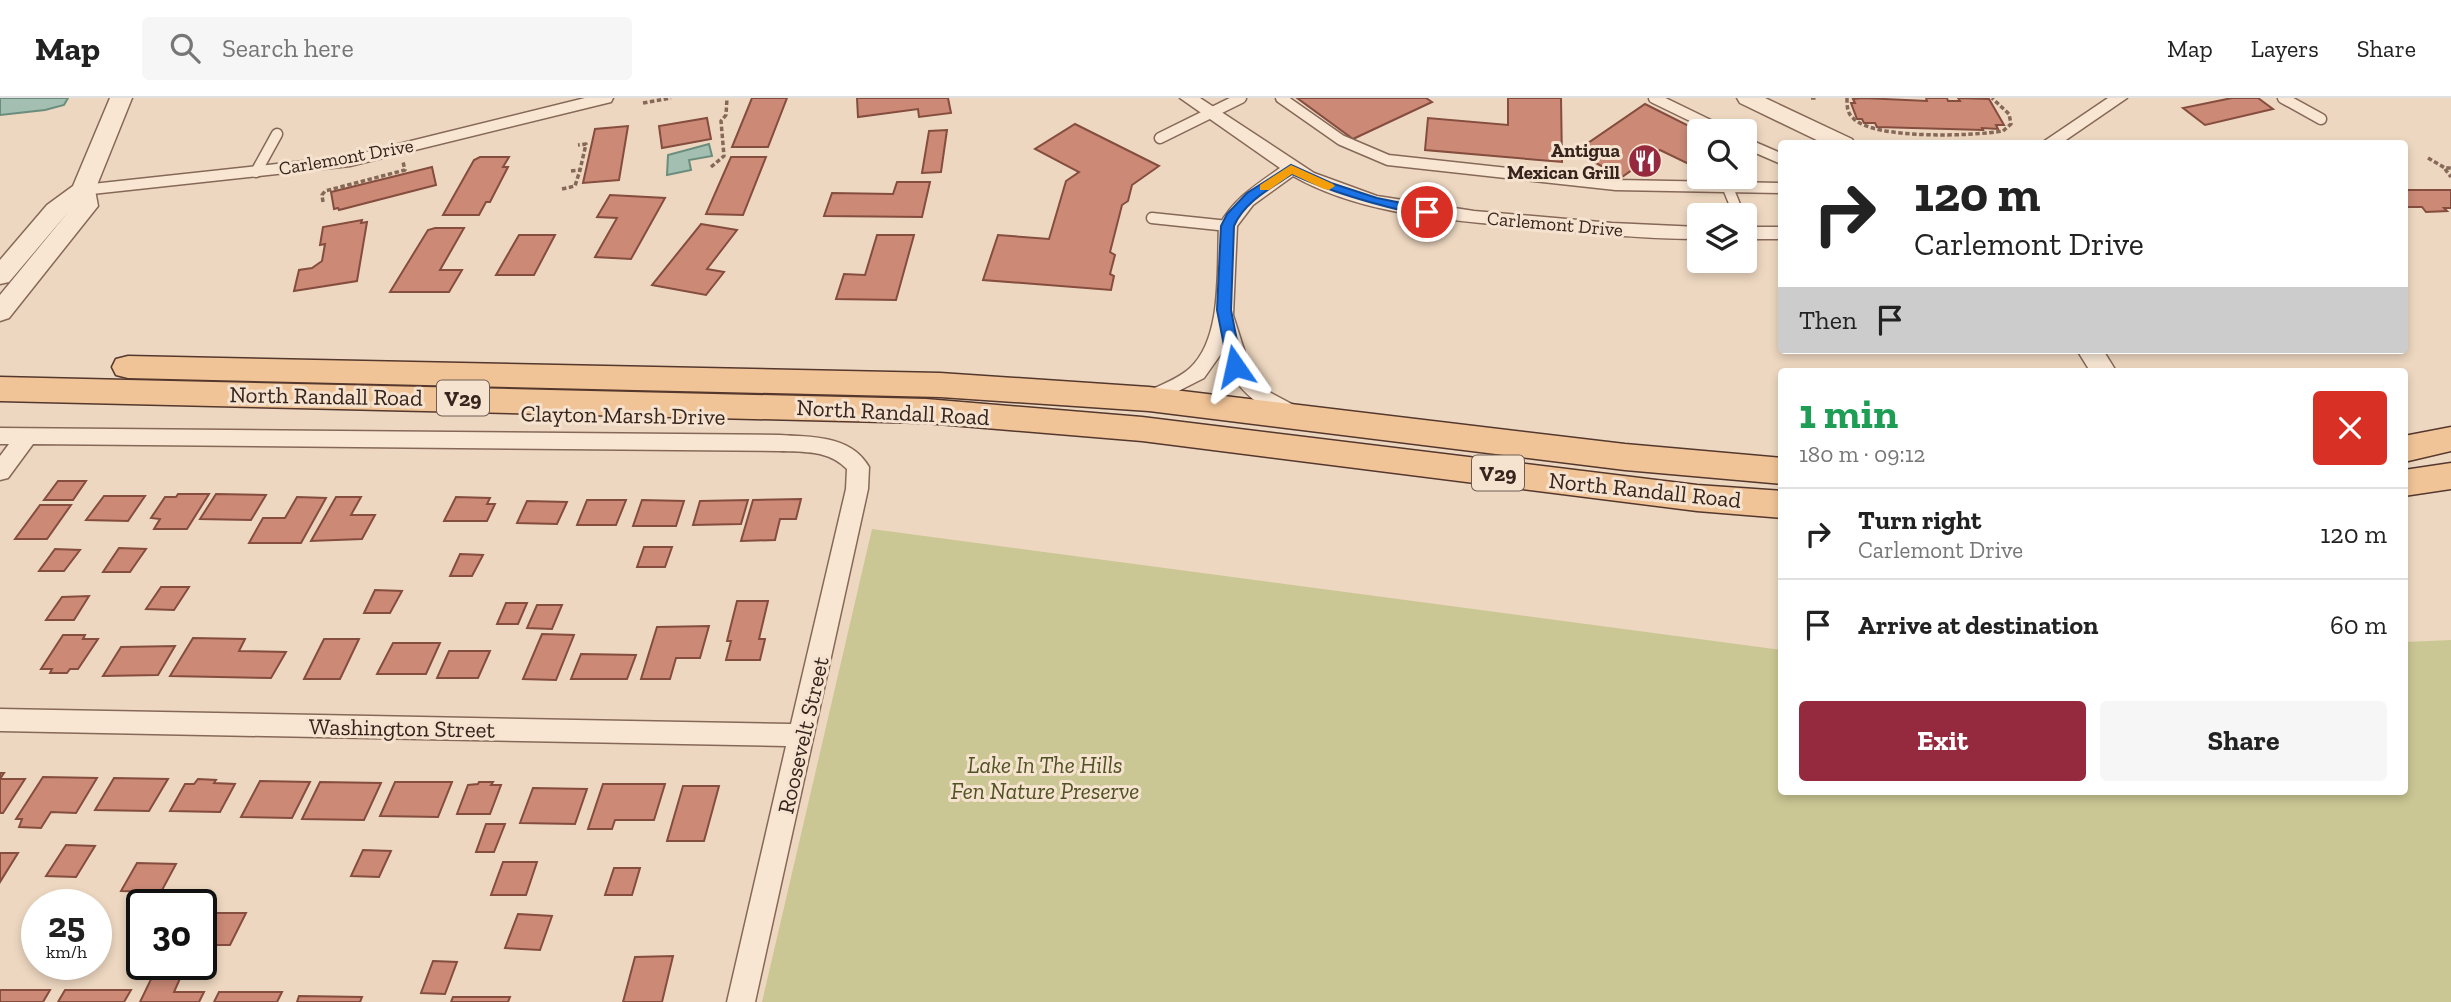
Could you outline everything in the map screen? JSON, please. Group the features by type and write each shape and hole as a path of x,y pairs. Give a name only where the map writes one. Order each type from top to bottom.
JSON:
{"main road":[{"name":"North Randall Road","path":"0,365 281,368 846,382 1149,399 1625,457 1778,471"},
{"name":"North Randall Road","path":"0,389 926,411 1142,429 1697,498 1778,505"},
{"path":"2408,448 2451,439"},
{"path":"2408,482 2451,476"}],"street":[{"path":"0,276 55,210 83,190 121,98"},
{"name":"Carlemont Drive","path":"83,190 350,160 605,98"},
{"name":"Carlemont Drive","path":"1188,98 1291,169 1327,186 1374,201 1427,212 1657,233 1687,233"},
{"path":"1748,98 1836,140"},
{"path":"2054,140 2119,98"},
{"path":"1149,399 1201,368 1215,350 1224,310 1228,226 1232,216 1252,196 1291,169"},
{"path":"0,312 86,206 83,190"},
{"path":"1757,233 1778,233"},
{"path":"1224,310 1235,366 1248,385 1282,408 1304,418"},
{"name":"Clayton Marsh Drive","path":"0,436 779,443 831,446 846,453 858,467"},
{"path":"0,472 27,436"},
{"name":"Roosevelt Street","path":"741,1002 857,489 858,467"},
{"name":"Washington Street","path":"0,720 803,735"}],"lane":[{"path":"1160,138 1241,98"},
{"path":"1281,98 1341,140 1388,160 1611,185 1687,187"},
{"path":"1654,98 1697,119"},
{"path":"2283,98 2322,119"},
{"path":"256,172 277,134"},
{"path":"1757,148 1778,157"},
{"path":"1757,188 1778,188"},
{"path":"1152,218 1228,226"}],"path":[{"path":"643,103 671,98"},
{"path":"711,167 724,156 721,121 726,116 727,98"},
{"path":"1811,98 1818,98"},
{"path":"1847,98 1846,106 1853,120 1886,133 1990,133 2003,131 2011,124 2009,114 1993,98"},
{"path":"562,188 575,186 586,144 578,145"},
{"path":"2428,158 2445,169 2451,177"},
{"path":"323,202 321,195 325,191 405,170 403,161"},
{"path":"2445,169 2451,170"},
{"path":"571,171 580,170"}],"green space":[{"name":"Lake In The Hills Fen Nature Preserve","path":"872,529 1778,650 1778,795 2408,795 2408,642 2451,640 2451,1002 762,1002"}],"shaded area":[{"path":"0,98 68,98 64,105 45,110 0,115"},
{"path":"709,144 712,156 689,160 691,170 667,175 668,155"}],"building":[{"path":"752,98 787,98 768,147 732,147"},
{"path":"857,98 948,98 951,113 919,117 918,109 858,117"},
{"path":"1297,98 1426,98 1432,102 1353,139"},
{"path":"1508,98 1561,98 1562,162 1425,150 1428,118 1508,125"},
{"path":"1926,98 1947,98 1948,101 1960,101 1958,98 1989,99 2004,125 1996,125 1998,129 1982,128 1983,130 1877,127 1875,123 1864,123 1862,119 1857,119 1851,103 1855,103 1853,99 1927,101"},
{"path":"2232,98 2258,98 2273,109 2205,125 2183,108"},
{"path":"1645,104 1687,125 1687,163 1660,150 1622,177 1575,152"},
{"path":"707,118 711,139 662,148 659,126"},
{"path":"1075,124 1159,166 1132,185 1128,201 1122,205 1110,252 1115,255 1110,274 1114,276 1111,290 983,280 998,235 1049,239 1066,181 1079,172 1035,149"},
{"path":"628,126 619,180 583,183 595,129"},
{"path":"947,130 941,172 922,173 929,131"},
{"path":"480,157 509,157 503,167 508,167 490,202 486,202 479,215 443,215 474,160"},
{"path":"731,157 766,157 743,215 706,214"},
{"path":"432,167 436,185 339,210 334,209 331,192"},
{"path":"897,182 930,182 922,217 824,216 832,193 893,194"},
{"path":"2408,190 2451,190 2451,208 2444,208 2447,211 2426,212 2422,207 2408,207"},
{"path":"610,195 665,198 631,259 595,257 617,218 597,217"},
{"path":"362,220 361,223 367,222 357,281 294,291 299,270 312,268 322,261 325,244 320,245 323,227"},
{"path":"701,224 737,230 707,269 724,272 706,295 652,285"},
{"path":"464,228 440,270 462,270 449,292 390,292 428,230"},
{"path":"519,235 555,235 534,275 496,275"},
{"path":"877,235 914,235 896,300 836,299 844,274 865,275"},
{"path":"58,481 86,481 73,500 44,500"},
{"path":"178,494 209,494 187,529 154,529 160,519 151,518 165,497 176,497"},
{"path":"216,494 266,495 251,520 200,519"},
{"path":"104,496 145,496 128,521 86,520"},
{"path":"297,497 326,498 301,543 249,543 263,518 285,518"},
{"path":"336,497 361,497 351,515 375,515 362,539 311,541"},
{"path":"456,497 490,498 487,504 495,504 487,521 444,521"},
{"path":"801,499 796,519 780,519 775,540 741,541 753,500"},
{"path":"587,500 626,500 616,525 577,525"},
{"path":"642,500 684,501 676,526 633,526"},
{"path":"748,500 741,524 693,525 700,501"},
{"path":"527,501 567,502 557,524 517,523"},
{"path":"40,505 71,505 47,539 15,539"},
{"path":"644,547 672,547 665,567 637,567"},
{"path":"119,548 146,549 130,572 103,572"},
{"path":"55,549 80,550 64,571 39,571"},
{"path":"460,554 483,555 472,576 450,576"},
{"path":"161,587 189,587 174,610 146,609"},
{"path":"375,590 402,591 390,613 364,613"},
{"path":"89,596 74,620 46,620 62,597"},
{"path":"737,601 768,601 759,639 765,639 760,660 726,660 731,641 727,641"},
{"path":"506,603 527,603 518,624 497,624"},
{"path":"537,605 562,605 552,629 527,628"},
{"path":"709,626 700,658 676,658 670,679 641,679 657,627"},
{"path":"542,634 574,635 556,680 523,679"},
{"path":"63,635 85,635 83,639 98,639 78,669 70,669 67,673 50,673 52,669 41,669"},
{"path":"193,638 245,639 239,651 286,652 271,678 170,676"},
{"path":"324,639 359,639 340,679 304,679"},
{"path":"393,643 440,643 426,674 377,674"},
{"path":"175,646 158,675 103,676 121,647"},
{"path":"449,651 490,651 478,678 437,678"},
{"path":"581,654 636,655 627,679 571,679"},
{"path":"43,777 97,778 76,813 51,812 41,828 19,827 22,819 16,819"},
{"path":"114,778 168,779 149,811 95,810"},
{"path":"0,779 25,779 3,813 0,813"},
{"path":"198,779 235,784 220,812 170,811 185,784 194,784"},
{"path":"260,781 310,782 292,818 241,817"},
{"path":"320,782 381,783 364,820 302,819"},
{"path":"395,782 452,782 438,817 380,816"},
{"path":"479,782 501,785 490,814 457,814 468,785"},
{"path":"603,784 665,784 654,820 615,820 612,829 588,829"},
{"path":"683,786 719,786 704,841 667,841"},
{"path":"533,788 587,789 575,824 520,823"},
{"path":"486,824 505,824 494,852 476,852"},
{"path":"66,845 95,846 76,877 46,876"},
{"path":"363,850 391,851 379,877 351,876"},
{"path":"0,853 18,853 0,882"},
{"path":"503,862 537,862 526,895 491,895"},
{"path":"137,863 176,864 163,889 121,891"},
{"path":"614,868 640,868 632,895 605,895"},
{"path":"217,913 246,913 230,945 217,945"},
{"path":"518,914 552,916 540,950 505,948"},
{"path":"673,956 662,1002 623,1002 635,957"},
{"path":"433,961 457,962 445,994 421,993"},
{"path":"151,980 179,980 174,992 204,992 199,1002 140,1002"},
{"path":"0,990 50,990 43,1002 0,1002"},
{"path":"65,990 131,990 124,1002 58,1002"},
{"path":"219,992 282,992 277,1002 214,1002"},
{"path":"299,996 362,997 360,1002 297,1002"},
{"path":"453,997 510,997 508,1002 451,1002"}],"slow traffic":[{"path":"1264,187 1291,169 1329,186"}],"place":[{"name":"Antigua Mexican Grill","path":"1645,161"}],"route":[{"path":"1235,366 1224,310 1228,226 1232,216 1252,196 1291,169 1327,186 1374,201 1427,212"}]}
